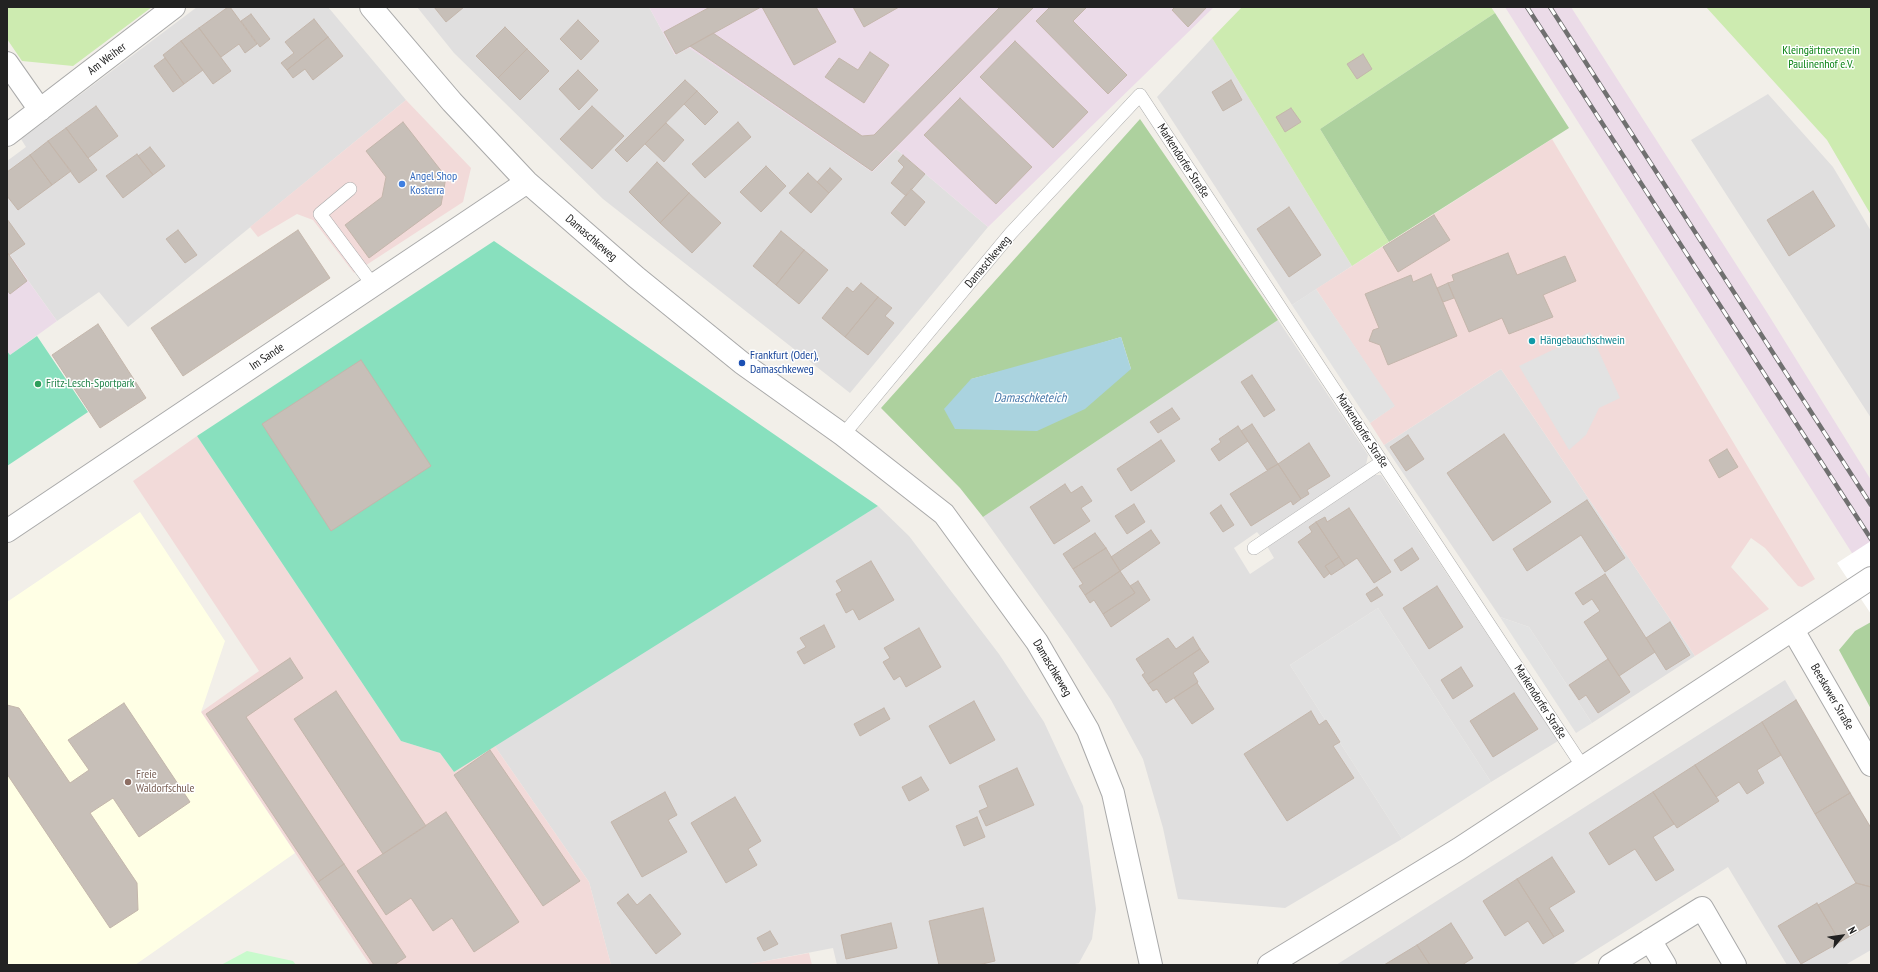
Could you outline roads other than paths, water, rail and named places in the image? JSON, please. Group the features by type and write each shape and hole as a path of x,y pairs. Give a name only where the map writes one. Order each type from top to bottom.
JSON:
{"street":[{"name":"Am Weiher","path":"7,135 174,7"},
{"name":"Damaschkeweg","path":"371,7 452,102 527,182 636,277 742,363 844,435 944,514 1037,642 1088,730 1113,793 1151,965"},
{"path":"7,63 40,110"},
{"name":"Im Sande","path":"7,531 527,182"},
{"path":"1269,965 1459,849 1863,584"},
{"name":"Beeskower Straße","path":"1793,630 1871,765"},
{"path":"1610,965 1702,908 1735,965"},
{"path":"1650,940 1664,965"}],"lane":[{"name":"Damaschkeweg","path":"844,435 1011,233 1140,95"},
{"name":"Markendorfer Straße","path":"1140,95 1583,767"},
{"path":"350,189 320,214 373,285"},
{"path":"1254,548 1382,462"}],"water":[{"name":"Damaschketeich","path":"1121,337 1131,369 1085,409 1037,431 955,429 944,409 971,379"}],"railway":[{"path":"1527,7 1871,539"},
{"path":"1550,7 1871,505"}],"place":[{"name":"Angel Shop Kosterra","path":"402,184"},
{"name":"Hängebauchschwein","path":"1532,341"},
{"name":"Frankfurt (Oder), Damaschkeweg","path":"742,363"},
{"name":"Fritz-Lesch-Sportpark","path":"38,384"},
{"name":"Freie Waldorfschule","path":"128,782"}],"park label":[{"name":"Kleingärtnerverein Paulinenhof e.V.","path":"1821,58"}]}
